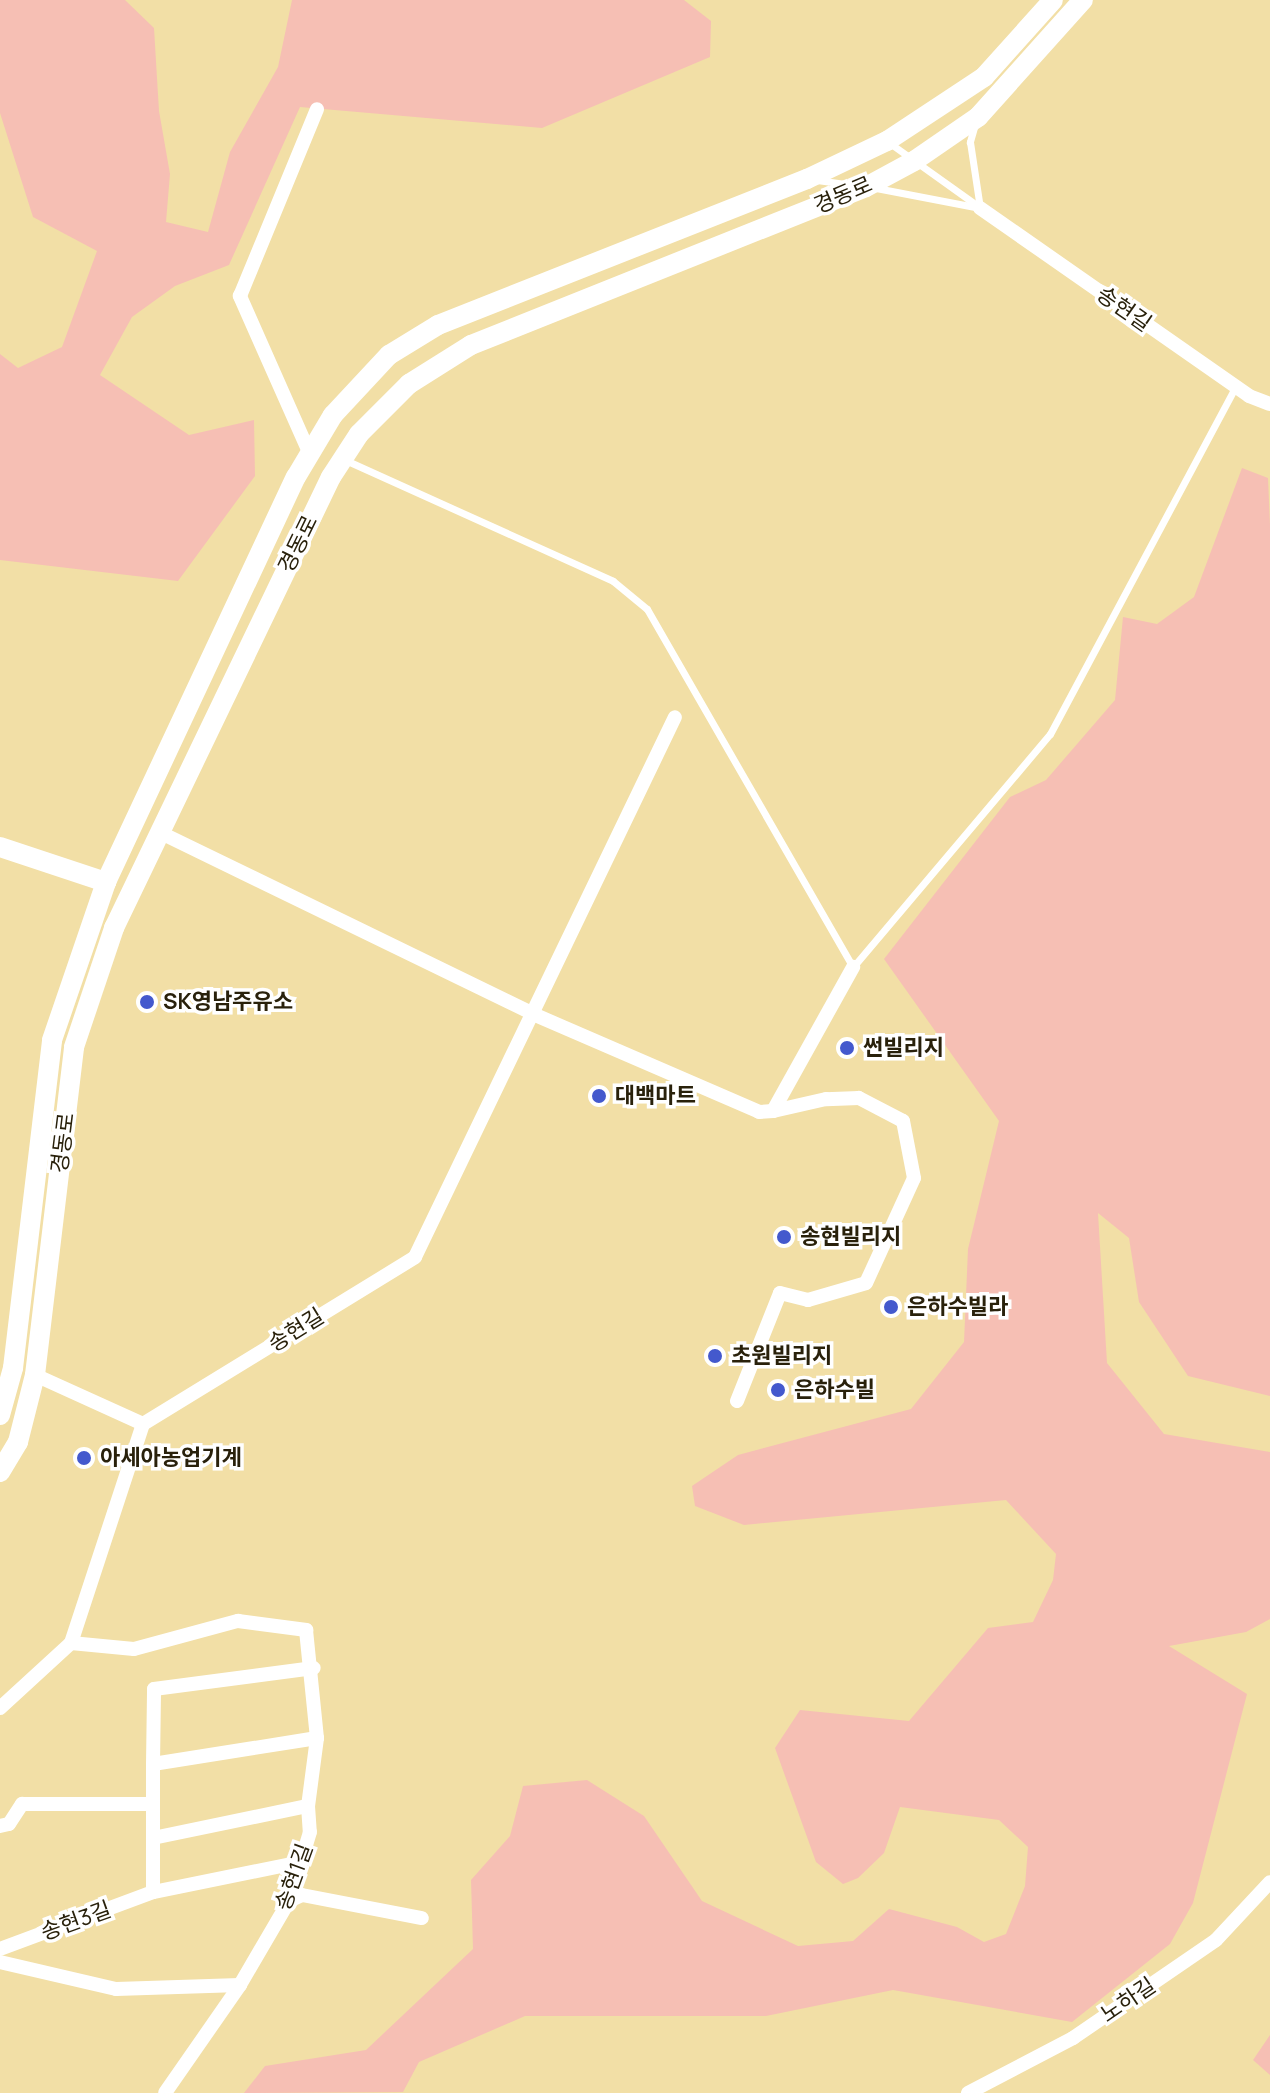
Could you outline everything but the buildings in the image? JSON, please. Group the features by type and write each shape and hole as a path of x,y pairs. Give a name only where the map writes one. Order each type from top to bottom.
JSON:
{"street":[{"name":"경동로","path":"0,1415 13,1368 52,1040 106,882 309,452 368,375 426,332 807,179 887,141 931,116 992,69 1053,0"},
{"name":"경동로","path":"0,1472 18,1442 35,1375 74,1047 114,928 341,458 385,404 471,345 866,187 914,161 978,117 1083,0"},
{"path":"309,452 240,296 317,109"},
{"name":"송현길","path":"980,208 1235,387 1270,404"},
{"name":"송현길","path":"143,1424 415,1257 675,717"},
{"path":"159,832 533,1014 759,1112 826,1099 859,1098 903,1121 914,1178 866,1283 808,1300 780,1293 737,1401"},
{"path":"0,847 106,882"},
{"path":"773,1111 853,967"},
{"path":"0,1708 71,1643 143,1424 35,1375"},
{"name":"송현1길","path":"71,1643 134,1649 238,1621 306,1630 314,1668 317,1738 308,1806 310,1832 289,1901 240,1985 165,2093"},
{"path":"153,1892 154,1689 314,1668"},
{"path":"153,1764 317,1738"},
{"path":"0,1826 9,1824 22,1804 153,1804"},
{"path":"153,1838 308,1806"},
{"name":"송현3길","path":"0,1949 153,1892 301,1862"},
{"name":"노하길","path":"968,2093 1073,2038 1216,1940 1270,1882"},
{"path":"289,1901 302,1895 422,1918"},
{"path":"0,1962 116,1989 240,1985"}],"lane":[{"path":"980,208 970,142 992,69"},
{"path":"887,141 980,208"},
{"path":"807,179 930,195 980,208"},
{"path":"341,458 613,581 647,609 853,967 1050,734 1235,387"}],"shaded area":[{"path":"0,0 125,0 154,28 159,111 170,174 166,222 208,232 230,152 278,67 292,0 684,0 711,21 710,57 542,128 300,107 229,265 175,286 132,317 100,375 189,435 254,420 255,476 178,581 0,560 0,354 18,368 62,347 97,251 33,217 0,113"},
{"path":"1242,468 1268,478 1270,525 1270,1396 1188,1376 1139,1302 1129,1238 1098,1213 1107,1363 1164,1434 1270,1452 1270,1619 1246,1632 1169,1646 1247,1694 1193,1903 1170,1944 1072,2022 893,1990 766,2016 525,2016 419,2062 403,2092 244,2093 265,2066 366,2050 473,1949 471,1880 510,1836 523,1786 587,1780 644,1816 702,1901 798,1946 853,1941 889,1909 957,1927 984,1942 1006,1934 1025,1886 1028,1847 999,1820 900,1807 884,1853 858,1878 843,1884 816,1862 775,1748 800,1710 909,1721 988,1628 1033,1622 1053,1580 1056,1554 1006,1500 744,1525 695,1506 692,1486 738,1455 911,1409 964,1342 968,1249 999,1121 884,959 1010,797 1046,780 1115,700 1123,617 1157,624 1194,597"},
{"path":"1270,2035 1270,2075 1253,2060"}],"place":[{"name":"SK영남주유소","path":"147,1002"},
{"name":"썬빌리지","path":"847,1048"},
{"name":"대백마트","path":"599,1096"},
{"name":"송현빌리지","path":"784,1237"},
{"name":"은하수빌라","path":"891,1307"},
{"name":"초원빌리지","path":"715,1356"},
{"name":"은하수빌","path":"778,1390"},
{"name":"아세아농업기계","path":"84,1458"}]}
